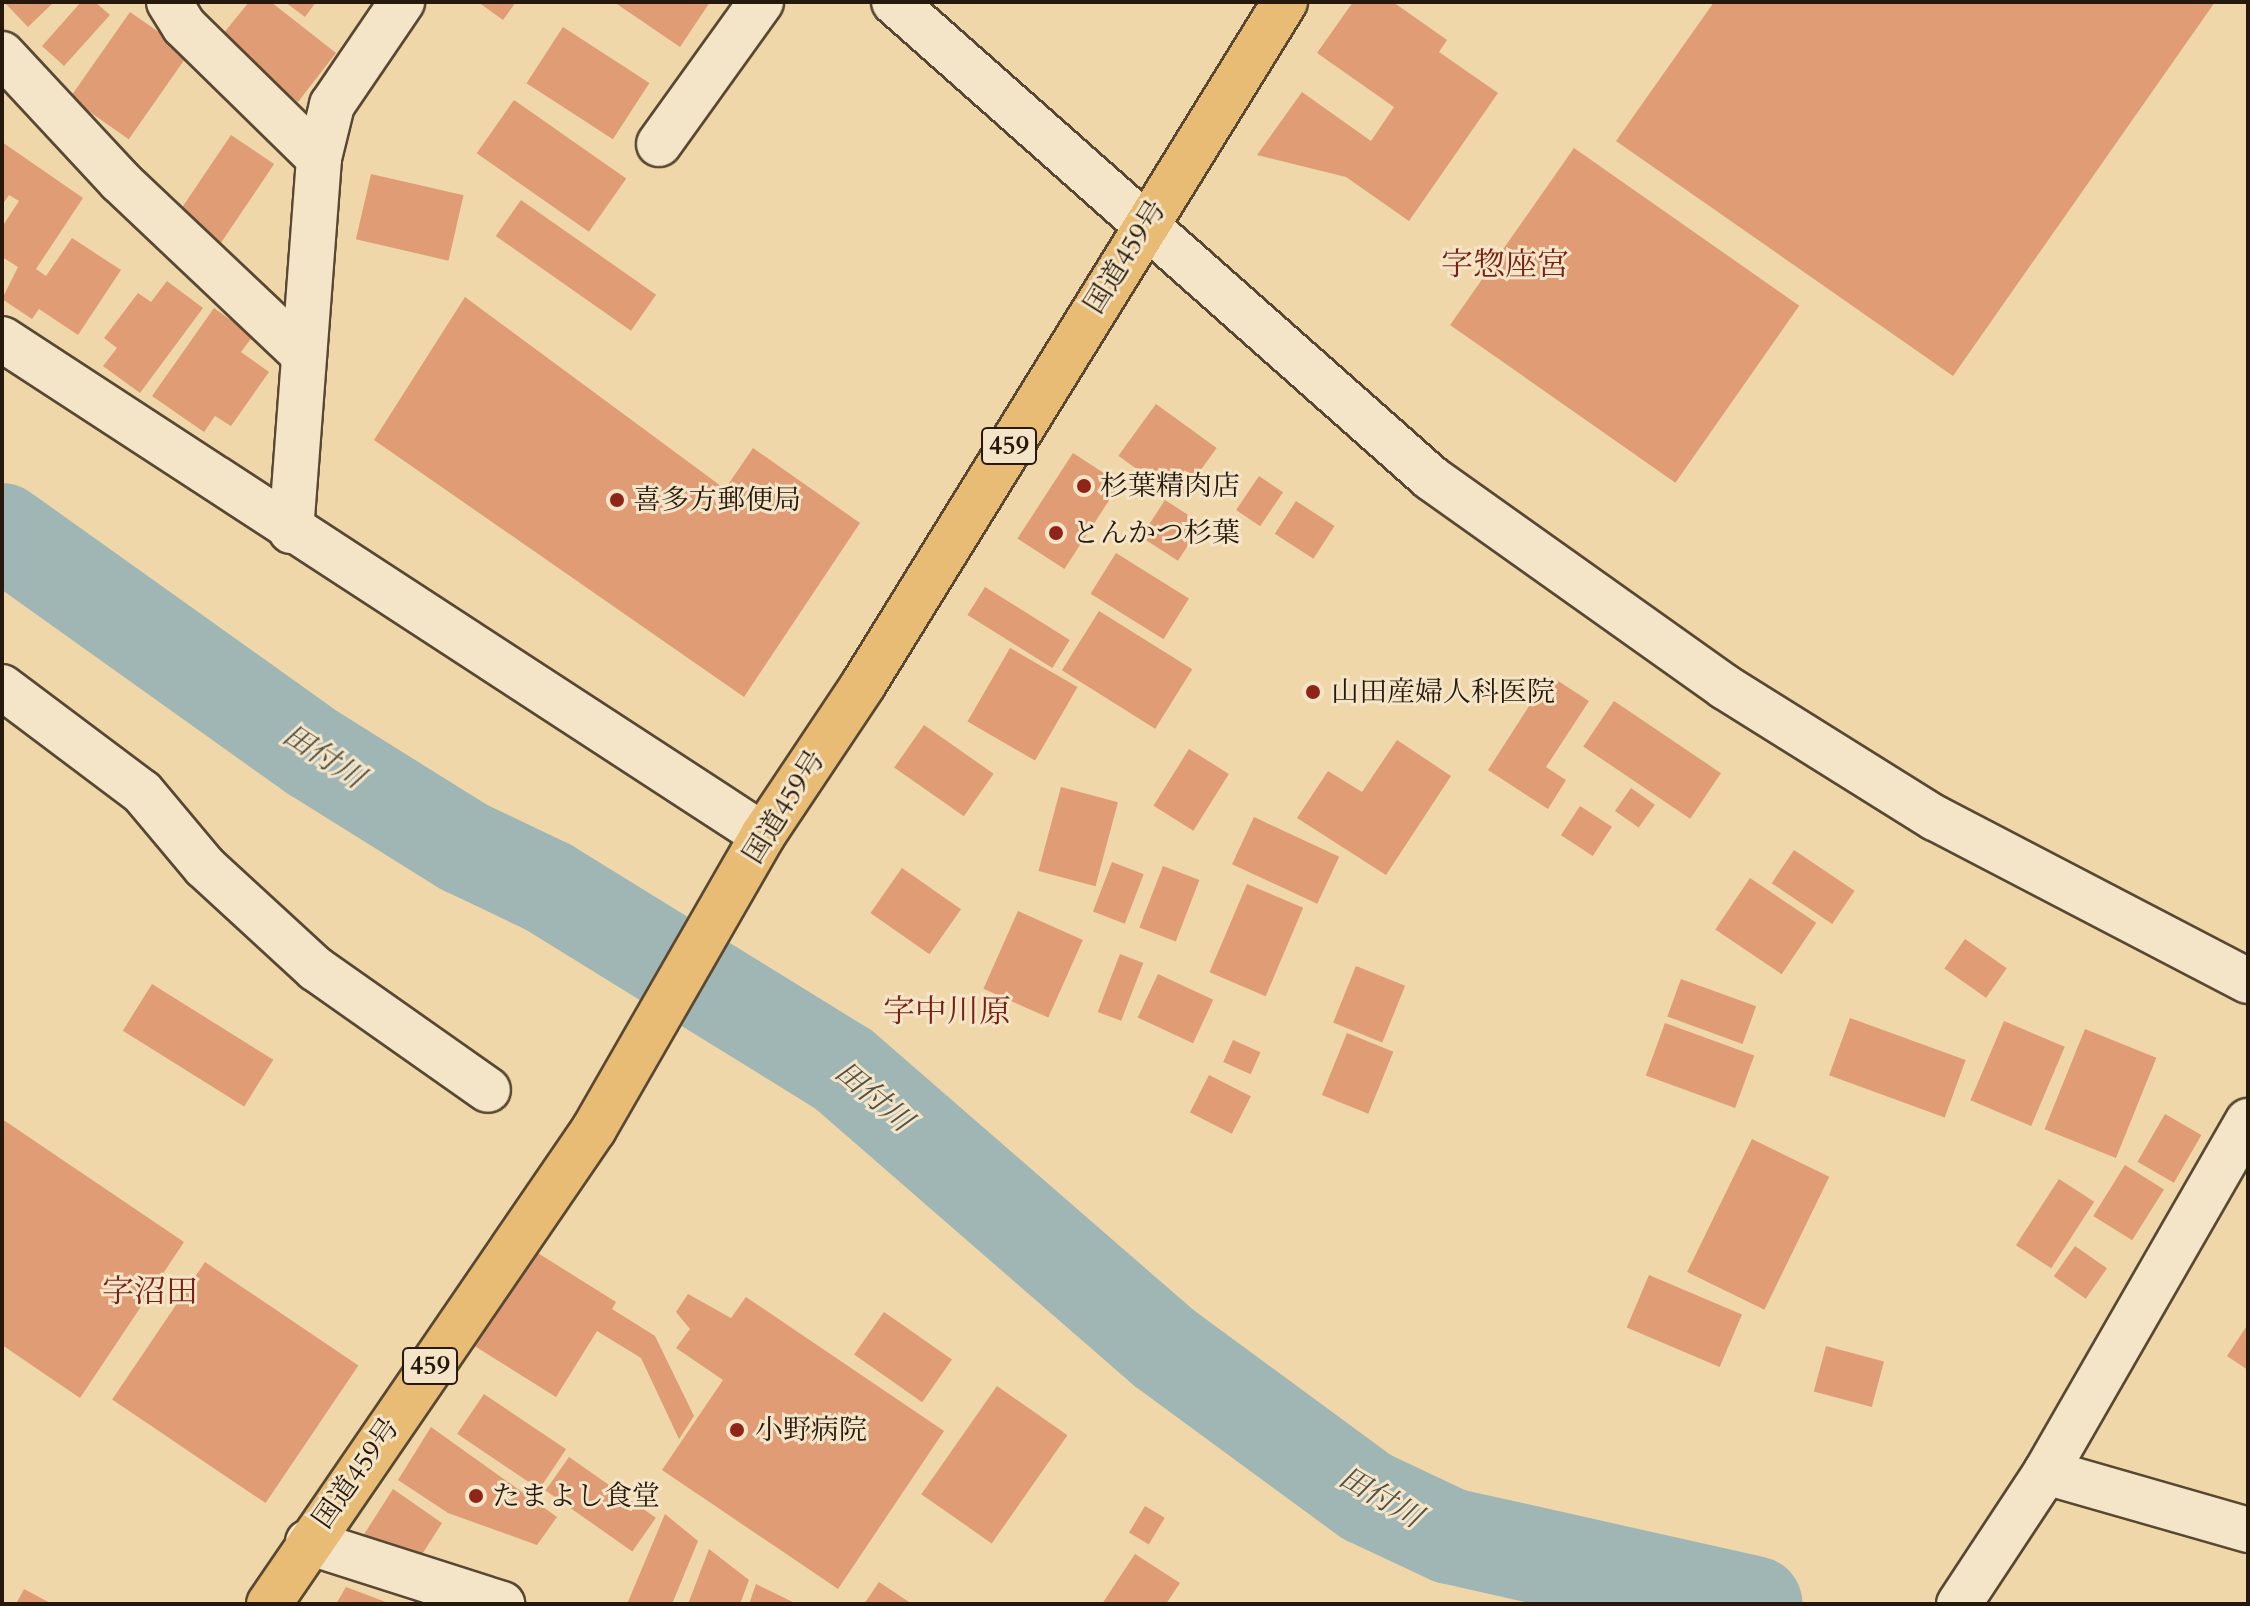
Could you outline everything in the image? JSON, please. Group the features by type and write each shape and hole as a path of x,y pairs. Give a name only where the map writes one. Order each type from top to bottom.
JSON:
{"highway":[{"name":"国道459号","path":"269,1604 308,1542 594,1129 763,835 863,685 1145,224 1285,2"}],"street":[{"path":"169,2 184,26 319,158"},
{"path":"291,531 319,158 332,105 402,2"},
{"path":"659,144 761,2"},
{"path":"894,2 1431,478 1725,687 1935,818 2248,981"},
{"path":"2,54 120,181 304,355"},
{"path":"2,339 291,531 763,835"},
{"path":"2,687 142,792 205,867 316,969 488,1090"},
{"path":"1959,1604 2046,1472 2248,1121"},
{"path":"2046,1472 2248,1530"},
{"path":"308,1542 502,1604"}],"building":[{"path":"4,2 54,2 28,27"},
{"path":"81,2 95,2 110,15 64,66 42,46"},
{"path":"249,2 271,2 336,53 298,102 218,40"},
{"path":"285,2 316,2 305,17"},
{"path":"478,2 516,2 503,20"},
{"path":"614,2 710,2 680,47"},
{"path":"1353,2 1393,2 1447,40 1439,52 1498,93 1409,221 1346,177 1257,155 1302,92 1371,141 1394,107 1317,53"},
{"path":"1714,2 2215,2 1953,376 1616,141"},
{"path":"130,12 189,53 129,139 70,98"},
{"path":"563,27 649,83 613,139 527,83"},
{"path":"514,100 626,179 589,232 477,153"},
{"path":"231,135 274,164 221,243 178,214"},
{"path":"2,142 83,198 36,269 46,276 72,238 121,270 78,335 39,309 32,319 2,299 18,267 2,257 2,227 19,201 9,195 2,205"},
{"path":"1574,148 1799,306 1675,483 1450,325"},
{"path":"371,174 464,195 448,261 356,239"},
{"path":"521,200 656,295 631,331 496,236"},
{"path":"167,281 203,308 140,393 103,366 117,348 104,338 138,293 151,302"},
{"path":"465,297 725,489 753,448 860,523 744,697 374,440"},
{"path":"214,308 253,336 241,352 269,372 231,426 215,416 204,432 152,396"},
{"path":"1156,404 1217,448 1179,500 1118,456"},
{"path":"1073,453 1120,483 1064,569 1017,539"},
{"path":"1259,476 1283,492 1260,526 1236,510"},
{"path":"1165,500 1202,524 1178,561 1141,537"},
{"path":"1296,501 1335,526 1313,559 1275,534"},
{"path":"1116,553 1189,599 1163,639 1091,594"},
{"path":"985,587 1070,640 1052,668 968,615"},
{"path":"1099,611 1192,669 1155,729 1062,670"},
{"path":"1010,648 1078,687 1035,761 968,722"},
{"path":"1549,675 1589,701 1546,767 1566,780 1548,809 1488,770"},
{"path":"1614,701 1721,773 1690,819 1583,747"},
{"path":"924,725 994,774 964,816 894,768"},
{"path":"1397,740 1451,776 1386,875 1297,818 1328,771 1362,792"},
{"path":"1189,749 1229,774 1193,831 1153,806"},
{"path":"1061,787 1118,802 1095,886 1038,871"},
{"path":"1631,788 1655,805 1639,828 1615,811"},
{"path":"1580,806 1612,827 1593,856 1561,835"},
{"path":"1254,817 1339,857 1317,904 1232,864"},
{"path":"1794,850 1855,891 1832,924 1772,883"},
{"path":"1112,862 1144,874 1125,924 1093,911"},
{"path":"1163,866 1199,880 1176,942 1139,928"},
{"path":"902,868 961,909 929,954 870,913"},
{"path":"1750,878 1816,923 1782,974 1715,929"},
{"path":"1247,884 1303,908 1266,996 1209,972"},
{"path":"1018,911 1083,940 1048,1018 983,989"},
{"path":"1965,939 2007,968 1986,998 1944,968"},
{"path":"1120,954 1143,963 1121,1021 1098,1012"},
{"path":"1356,966 1405,986 1382,1042 1333,1023"},
{"path":"1158,974 1213,1000 1193,1043 1138,1018"},
{"path":"1681,979 1756,1006 1742,1044 1667,1017"},
{"path":"152,984 273,1060 244,1106 123,1031"},
{"path":"1850,1018 1966,1060 1945,1117 1829,1075"},
{"path":"2004,1021 2065,1047 2031,1126 1970,1100"},
{"path":"1665,1023 1754,1055 1735,1108 1646,1076"},
{"path":"2085,1029 2156,1058 2116,1158 2045,1129"},
{"path":"1347,1033 1393,1052 1368,1114 1322,1095"},
{"path":"1233,1040 1260,1052 1251,1074 1223,1062"},
{"path":"1209,1075 1251,1096 1232,1134 1190,1112"},
{"path":"2165,1114 2201,1135 2174,1183 2138,1162"},
{"path":"2,1119 184,1242 80,1398 2,1345"},
{"path":"1752,1139 1829,1177 1764,1310 1687,1272"},
{"path":"2125,1165 2164,1189 2132,1240 2093,1216"},
{"path":"2059,1179 2094,1202 2051,1268 2016,1245"},
{"path":"2075,1246 2107,1268 2086,1299 2054,1276"},
{"path":"533,1250 616,1302 612,1309 655,1336 694,1416 679,1439 641,1358 597,1331 556,1397 473,1345"},
{"path":"205,1262 358,1365 266,1503 112,1400"},
{"path":"1649,1275 1742,1314 1720,1367 1627,1327"},
{"path":"688,1294 731,1318 746,1297 944,1431 838,1589 662,1470 723,1380 676,1348 690,1329 676,1312"},
{"path":"884,1312 952,1360 922,1402 854,1355"},
{"path":"2248,1324 2248,1370 2227,1356"},
{"path":"1826,1346 1884,1362 1872,1407 1814,1391"},
{"path":"997,1386 1067,1435 992,1543 921,1494"},
{"path":"484,1394 566,1449 539,1489 457,1434"},
{"name":"たまよし食堂","path":"431,1427 557,1517 537,1545 448,1513 398,1480"},
{"path":"569,1457 656,1518 632,1551 545,1491"},
{"path":"393,1489 442,1523 421,1556 395,1558 363,1536"},
{"path":"1145,1506 1165,1518 1149,1544 1129,1533"},
{"path":"665,1514 698,1541 672,1604 627,1604"},
{"path":"709,1549 749,1580 740,1604 688,1604"},
{"path":"1135,1554 1180,1583 1166,1604 1102,1604"},
{"path":"879,1582 909,1602 908,1604 864,1604"},
{"path":"756,1584 797,1604 749,1604"},
{"path":"346,1587 391,1604 336,1604"},
{"path":"24,1589 52,1604 16,1604"}],"waterway":[{"name":"田付川","path":"2,531 315,754 464,847 548,887 843,1069 1164,1348 1367,1497 1450,1536 1755,1604"}],"place":[{"name":"杉葉精肉店","path":"1084,486"},
{"name":"喜多方郵便局","path":"617,500"},
{"name":"とんかつ杉葉","path":"1056,533"},
{"name":"山田産婦人科医院","path":"1313,692"},
{"name":"小野病院","path":"737,1430"},
{"name":"たまよし食堂","path":"476,1496"}],"district":[{"name":"字惣座宮","path":"1505,265"},
{"name":"字中川原","path":"947,1012"},
{"name":"字沼田","path":"150,1292"}]}
